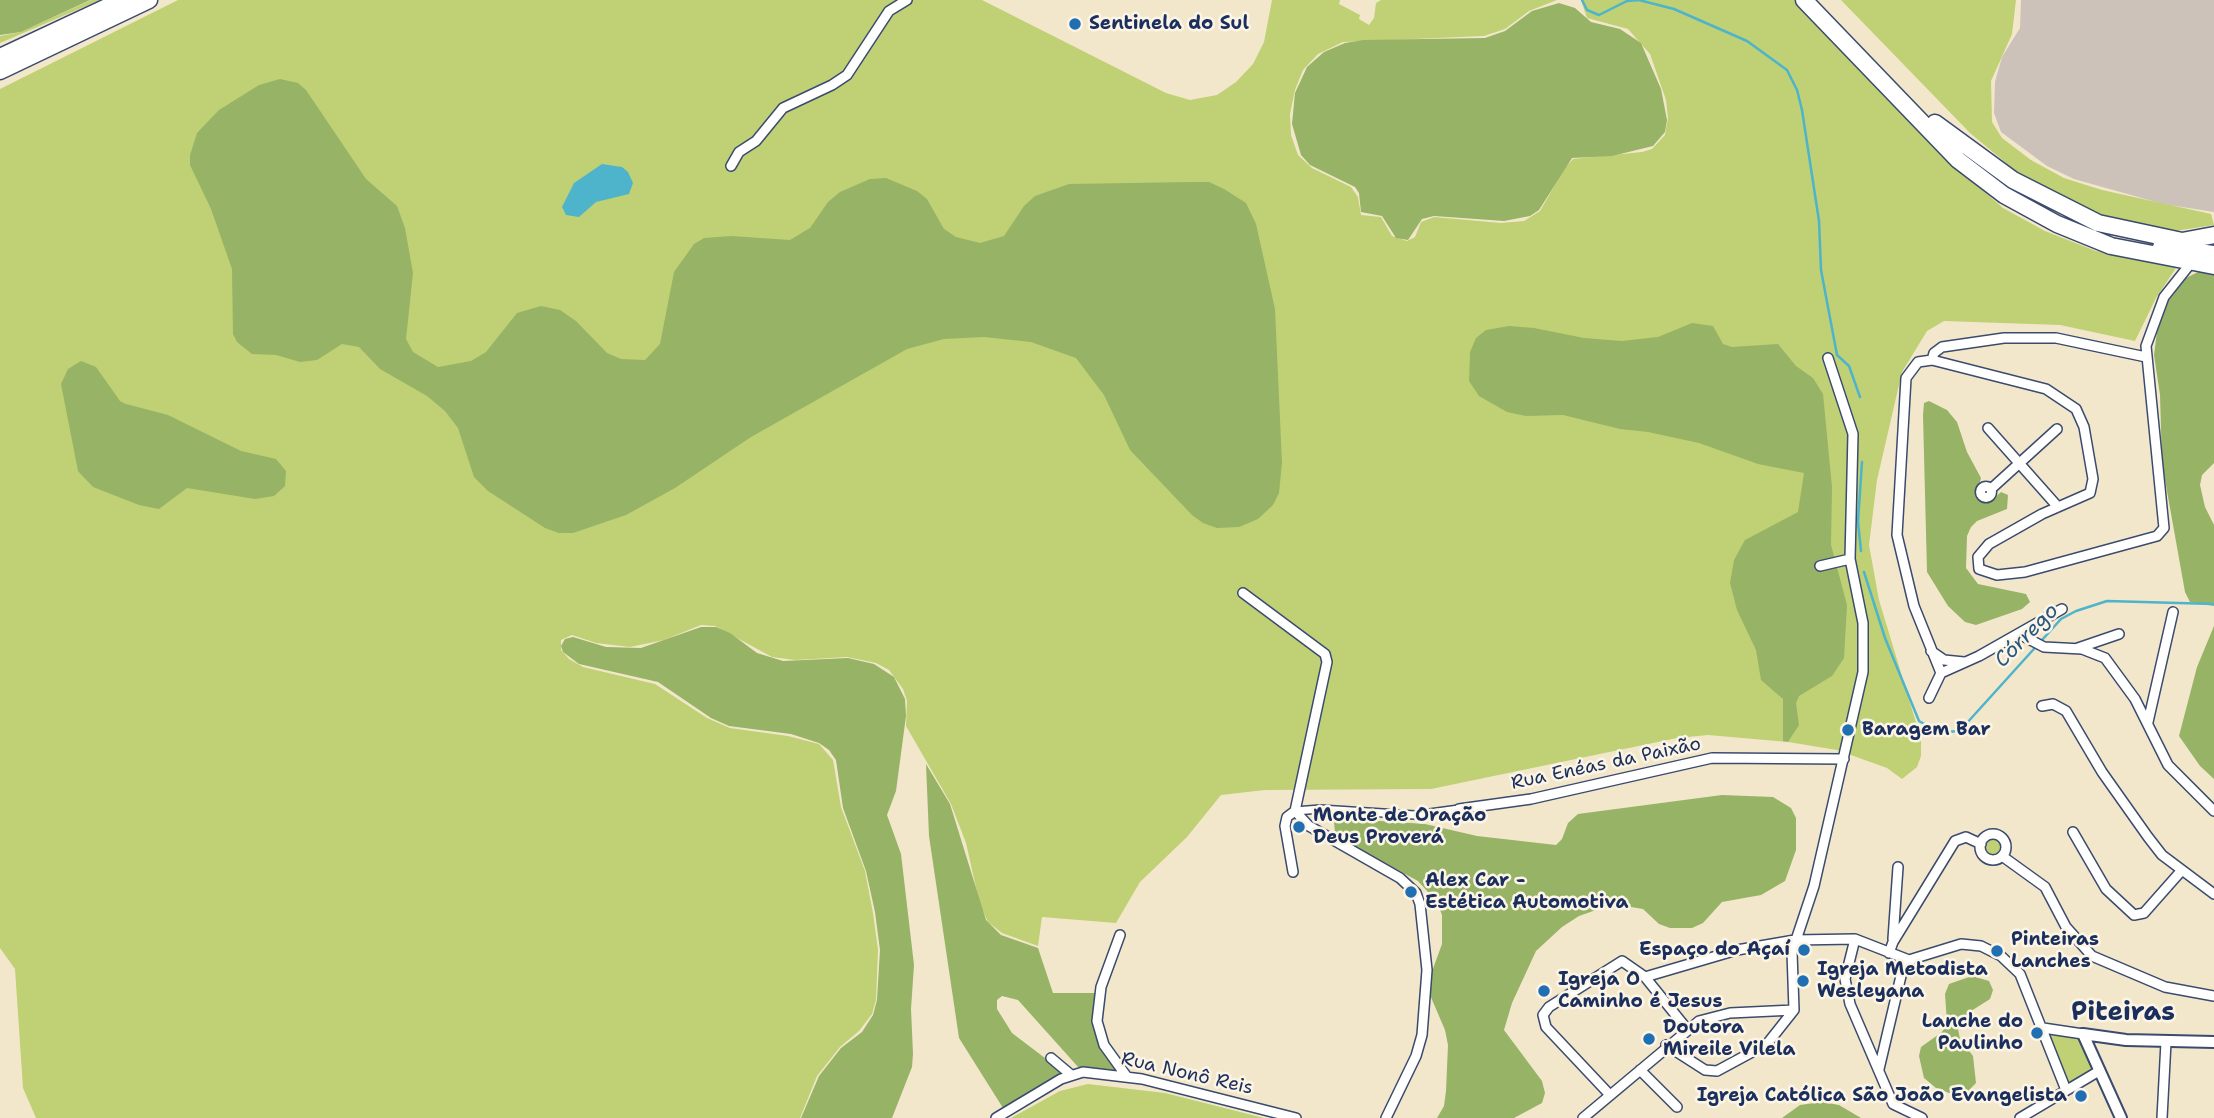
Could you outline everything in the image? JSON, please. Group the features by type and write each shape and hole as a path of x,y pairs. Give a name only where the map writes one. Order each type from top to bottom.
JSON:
{"highway":[{"path":"0,57 122,0"},
{"path":"0,71 149,0"},
{"path":"1804,0 1958,160 1983,181 2030,211 2087,237 2137,253 2214,266"},
{"path":"1819,0 1972,160 2010,187 2056,213 2133,241 2214,254"},
{"path":"1935,123 2013,180 2057,205 2098,223 2182,241 2214,235"}],"street":[{"path":"731,166 739,152 756,141 783,108 847,75 889,11 907,0"},
{"path":"1941,673 1914,606 1897,536 1896,515 1906,382 1918,362 1932,360 2039,386 2064,398 2076,409 2084,427 2093,483 2088,495 2058,507 1985,547 1977,559 1978,567 1997,575 2025,572 2157,536 2164,528 2146,356 2149,332 2164,297 2191,263"},
{"path":"1932,360 1935,351 1951,344 2030,337 2072,340 2146,356"},
{"path":"1667,1045 1704,1070 1717,1071 1762,1047 1794,1010 1791,960 1795,940 1814,886 1844,759 1861,684 1865,644 1859,591 1850,559 1853,434 1828,358"},
{"path":"1988,428 2058,507"},
{"path":"1992,489 2057,429"},
{"path":"1820,566 1850,559"},
{"path":"1243,593 1325,654 1327,662 1295,811"},
{"path":"1928,698 1941,673 2022,636 2062,610"},
{"path":"2148,722 2173,612"},
{"path":"2075,649 2119,634"},
{"path":"2022,636 2044,647 2088,650 2105,658"},
{"path":"2105,639 2099,649 2148,722 2173,772 2214,811"},
{"path":"1930,650 1944,660 1965,662"},
{"path":"2042,706 2053,704 2066,711 2102,772 2162,855 2214,894"},
{"name":"Rua Enéas da Paixão","path":"1459,809 1531,799 1712,758 1844,759"},
{"path":"1293,872 1285,826 1287,817 1295,811 1320,809 1415,815 1459,809"},
{"path":"1295,811 1309,826 1400,878 1416,893 1420,904 1427,970 1422,1035 1416,1056 1385,1118"},
{"path":"2073,832 2106,889 2134,915 2144,913 2182,870"},
{"path":"1988,835 1999,836 2006,845 2002,856 1996,860 1986,858 1981,853 1981,844 1988,835"},
{"path":"1892,942 1955,841 1966,837 1981,844"},
{"path":"2002,856 2045,887 2066,927 2092,956 2165,987 2214,996"},
{"path":"1889,953 1898,867"},
{"path":"1120,935 1101,986 1097,1021 1104,1045 1127,1077"},
{"path":"1855,939 1846,974 1847,994 1893,1104 1922,1118"},
{"path":"1645,977 1737,950 1795,940 1855,939 1905,959 1917,959 1961,944 1991,950 2020,974 2066,1090"},
{"path":"1879,1069 1905,959"},
{"path":"1610,1095 1546,1027 1543,1015 1549,1007 1617,962 1630,964 1645,977 1687,1029"},
{"path":"1583,1118 1687,1029 1720,1014 1794,1010"},
{"path":"2043,1028 2166,1042 2214,1042"},
{"path":"2083,1034 2120,1118"},
{"path":"2162,1118 2166,1042"},
{"path":"996,1118 1070,1074 1051,1058"},
{"path":"1640,1070 1677,1107"},
{"path":"2020,1118 2099,1071"},
{"name":"Rua Nonô Reis","path":"1070,1074 1097,1073 1127,1077 1296,1118"}],"shaded area":[{"path":"2021,0 2214,0 2214,212 2163,204 2074,179 2047,166 2001,132 1994,113 1995,82 2002,57 2020,28"}],"green space":[{"path":"0,0 90,0 21,32 0,35"},
{"path":"91,0 100,0 0,43 0,36 21,32"},
{"path":"178,0 982,0 1166,93 1190,100 1217,95 1236,82 1253,64 1264,42 1272,0 1340,0 1339,4 1360,15 1359,19 1369,25 1374,18 1376,3 1381,0 1557,0 1529,11 1505,29 1484,36 1343,42 1318,54 1303,70 1290,114 1291,135 1298,155 1312,168 1351,187 1358,197 1361,215 1381,217 1392,236 1407,241 1415,237 1421,222 1434,217 1501,223 1524,221 1540,211 1564,169 1573,159 1642,152 1652,149 1665,135 1668,118 1666,100 1650,54 1628,29 1587,18 1581,0 1795,0 1955,166 2003,208 2045,231 2096,251 2176,268 2156,298 2135,341 2060,325 1944,321 1927,331 1902,372 1877,480 1869,545 1879,600 1921,739 1921,756 1917,767 1902,779 1887,768 1837,750 1788,742 1708,735 1677,738 1431,789 1265,790 1221,795 1187,837 1140,882 1116,923 1042,917 1038,946 1002,933 988,922 980,905 966,843 951,804 906,726 907,701 903,689 889,670 876,663 847,657 795,660 772,657 715,626 701,625 664,640 630,647 596,643 572,635 561,640 561,650 569,659 583,667 655,684 707,718 730,728 788,736 819,744 833,760 841,807 865,871 873,913 878,950 876,1000 872,1014 859,1031 840,1047 817,1076 800,1118 36,1118 23,1088 15,969 0,948 0,89"},
{"path":"1841,0 2016,0 2012,34 1991,81 1992,122 2002,138 2031,160 2064,178 2102,190 2211,214 2214,225 2175,231 2135,226 2093,213 2024,178 1970,133"},
{"path":"1559,3 1575,8 1591,22 1620,29 1641,43 1661,89 1667,120 1665,132 1653,146 1612,156 1572,158 1539,210 1530,216 1504,221 1434,216 1422,219 1408,240 1396,238 1382,216 1361,212 1359,193 1355,187 1310,165 1301,155 1292,124 1295,93 1307,67 1324,52 1345,43 1364,40 1485,38 1505,31 1532,11"},
{"path":"280,79 298,83 306,90 366,179 397,206 405,228 413,273 406,339 413,352 438,367 471,361 486,352 517,313 541,306 560,310 576,321 607,353 621,359 645,360 660,344 674,272 694,244 704,238 731,236 790,240 810,228 828,202 840,192 870,179 886,178 917,191 927,199 944,229 956,237 980,243 1004,236 1024,206 1035,196 1069,184 1209,182 1246,203 1256,224 1275,309 1282,463 1279,493 1273,505 1258,519 1239,527 1217,528 1203,523 1192,515 1130,450 1104,395 1076,358 1031,342 984,337 944,339 907,349 751,437 675,488 626,515 573,533 559,533 545,528 488,491 474,477 458,428 445,411 427,396 380,369 359,347 342,344 317,360 300,362 276,355 252,354 237,342 233,334 232,269 211,209 190,165 190,155 197,133 219,110 259,85"},
{"path":"2202,270 2214,271 2214,463 2202,475 2200,485 2205,507 2214,525 2214,606 2190,602 2185,592 2162,463 2160,395 2154,355 2157,332 2167,303 2186,278"},
{"path":"1692,323 1713,326 1723,344 1732,347 1778,344 1796,366 1813,378 1823,394 1832,487 1831,545 1847,605 1844,658 1832,676 1799,696 1796,703 1799,725 1788,742 1783,741 1783,699 1761,680 1756,650 1737,610 1730,583 1734,560 1745,540 1798,512 1804,473 1758,464 1699,443 1648,432 1620,429 1563,415 1526,416 1507,412 1479,396 1469,381 1470,352 1476,338 1486,330 1509,326 1534,328 1584,338 1622,341 1658,337"},
{"path":"81,361 96,367 120,401 168,415 241,451 276,459 286,471 285,486 274,496 255,499 187,488 159,509 139,505 93,487 78,471 61,384 68,369"},
{"path":"1929,401 1947,410 1957,422 1967,452 1981,478 1977,494 1980,500 1990,502 2001,492 2008,495 2007,509 1977,521 1971,527 1967,536 1966,568 1978,584 2026,594 2030,602 2022,609 1976,625 1965,622 1948,606 1927,572 1923,415 1924,403"},
{"path":"2214,626 2214,779 2200,766 2179,736 2197,667"},
{"path":"701,627 716,627 730,633 757,653 783,661 848,658 874,664 894,677 905,699 906,716 896,791 887,815 901,854 914,965 911,1009 913,1054 912,1067 892,1118 801,1118 819,1076 841,1048 862,1032 873,1015 877,1000 880,950 875,912 866,871 843,808 836,760 829,750 819,743 791,734 729,726 711,718 658,682 579,664 563,652 561,646 565,639 573,637 606,647 641,648"},
{"path":"926,764 950,804 986,920 1001,935 1038,948 1053,993 1096,993 1094,1018 1121,1072 1079,1068 1018,1000 1002,996 997,1000 997,1009 1012,1033 1066,1074 1003,1108 959,1038 929,836"},
{"path":"1722,795 1773,797 1791,808 1796,818 1796,850 1785,881 1761,895 1722,902 1703,923 1692,928 1670,928 1659,924 1643,909 1613,904 1579,916 1562,927 1536,951 1512,1003 1504,1030 1542,1081 1545,1093 1542,1103 1514,1118 1437,1118 1444,1106 1448,1045 1445,1030 1430,995 1430,977 1442,944 1442,915 1437,902 1418,881 1343,840 1335,834 1334,821 1350,819 1425,824 1477,836 1556,845 1562,839 1568,823 1578,814"},
{"path":"1989,836 1997,836 2004,843 2004,851 1997,858 1989,858 1982,851 1982,843"},
{"path":"1972,976 1989,981 1993,990 1990,999 1968,1013 1958,1029 1960,1039 1973,1056 1976,1083 1967,1092 1949,1093 1936,1088 1924,1078 1919,1056 1921,1047 1942,1032 1947,1023 1945,994 1949,984"},
{"path":"2063,1033 2080,1037 2095,1072 2067,1087 2047,1037"},
{"path":"1088,1084 1165,1093 1264,1118 1011,1118 1060,1091"},
{"path":"1822,1102 1839,1105 1861,1118 1782,1118 1800,1105"}],"water":[{"path":"602,164 622,167 628,172 633,183 629,194 596,202 579,217 566,215 562,207 574,183"}],"waterway":[{"path":"1582,0 1587,10 1599,15 1627,1 1639,0 1674,9 1747,41 1787,70 1797,90 1802,110 1819,221 1821,270 1837,355 1849,366 1860,397"},
{"path":"1861,551 1858,522 1862,462"},
{"name":"Córrego","path":"1864,572 1885,638 1919,721 1940,733 1957,731 1966,724 2061,619 2076,611 2107,601 2214,604"}],"place":[{"name":"Sentinela do Sul","path":"1075,24"},
{"name":"Baragem Bar","path":"1848,730"},
{"name":"Monte de Oração Deus Proverá","path":"1299,827"},
{"name":"Alex Car - Estética Automotiva","path":"1411,892"},
{"name":"Espaço do Açaí","path":"1804,950"},
{"name":"Pinteiras Lanches","path":"1997,951"},
{"name":"Igreja Metodista Wesleyana","path":"1803,981"},
{"name":"Igreja O Caminho é Jesus","path":"1544,991"},
{"name":"Lanche do Paulinho","path":"2037,1033"},
{"name":"Doutora Mireile Vilela","path":"1649,1039"},
{"name":"Igreja Católica São João Evangelista","path":"2081,1096"}],"district":[{"name":"Piteiras","path":"2123,1013"}]}
